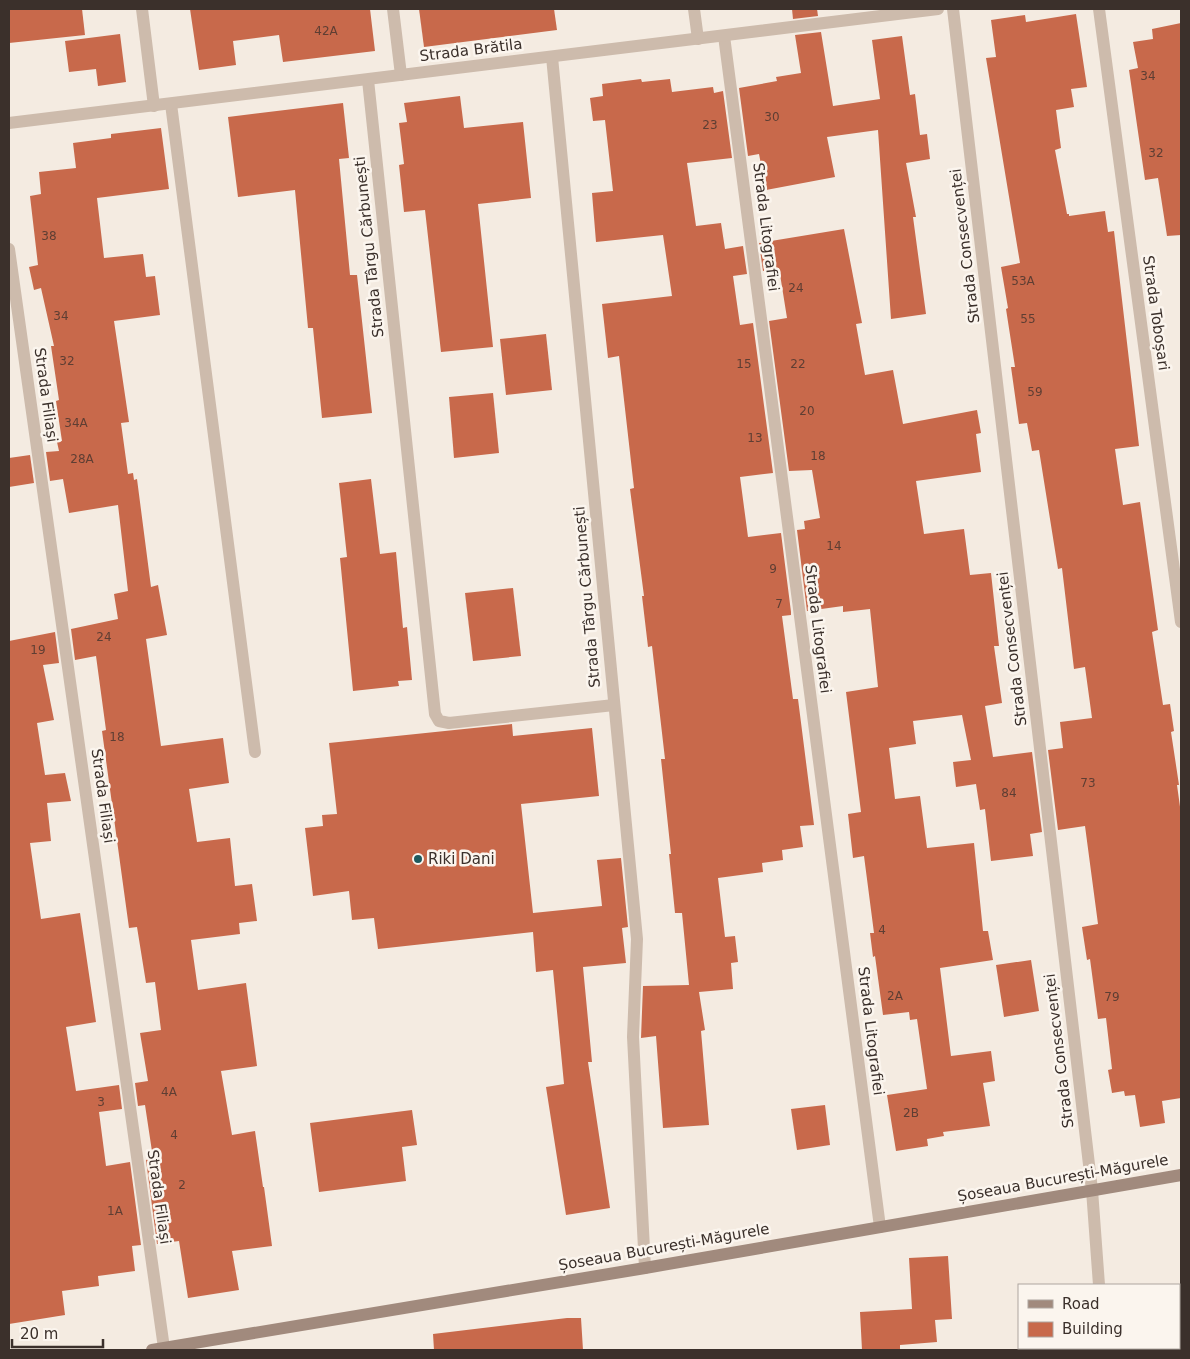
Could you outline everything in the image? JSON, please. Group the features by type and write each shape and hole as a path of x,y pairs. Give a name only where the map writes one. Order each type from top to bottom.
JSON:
{"main road":[{"name":"Șoseaua București-Măgurele","path":"158,1349 645,1268 1181,1174"}],"street":[{"path":"142,9 154,106"},
{"path":"393,9 401,76"},
{"path":"694,9 698,39"},
{"name":"Strada Brătila","path":"9,123 938,9"},
{"name":"Strada Consecvenței","path":"953,9 1092,1190 1099,1284"},
{"name":"Strada Toboșari","path":"1099,9 1181,622"},
{"name":"Strada Litografiei","path":"724,36 880,1226"},
{"name":"Strada Târgu Cărbunești","path":"368,80 435,714 440,721 449,723 614,705 552,57"},
{"path":"171,104 255,752"},
{"name":"Strada Filiași","path":"9,249 158,1349"},
{"path":"614,705 637,939 633,1037 645,1268"}],"building":[{"path":"9,9 82,9 85,35 9,43"},
{"path":"190,9 370,9 375,51 283,62 279,35 233,41 236,65 199,70"},
{"path":"419,9 554,9 557,30 424,47"},
{"path":"792,9 817,9 818,16 793,19"},
{"path":"1076,14 1087,87 1071,89 1074,107 1056,110 1061,148 1055,150 1067,214 1069,216 1105,211 1108,232 1114,231 1139,446 1115,449 1123,505 1140,502 1158,630 1152,632 1163,705 1170,704 1174,731 1171,732 1179,785 1177,785 1181,814 1181,1098 1162,1101 1165,1123 1140,1127 1135,1095 1125,1096 1124,1091 1112,1093 1108,1070 1112,1069 1106,1018 1098,1019 1090,959 1087,960 1082,927 1098,924 1085,826 1058,830 1048,750 1063,748 1060,722 1092,718 1085,667 1074,669 1062,568 1058,569 1039,450 1032,451 1027,423 1019,424 1011,367 1015,367 1001,267 1020,263 986,58 996,57 991,20 1025,15 1026,22"},
{"path":"1181,23 1181,235 1167,236 1158,178 1145,180 1129,70 1138,68 1133,42 1153,39 1152,29"},
{"path":"821,32 833,106 880,99 872,40 902,36 910,95 915,94 920,135 927,134 930,159 906,163 916,217 913,217 926,314 891,319 878,130 827,137 835,177 766,190 759,154 748,156 739,88 777,81 776,77 801,73 795,35"},
{"path":"120,34 126,82 98,86 96,69 69,72 65,41"},
{"path":"641,79 642,82 670,79 672,92 713,87 714,93 723,91 732,158 687,163 696,226 721,223 725,249 743,246 747,274 733,276 740,325 753,323 773,473 740,477 748,537 781,533 791,612 791,615 782,616 793,699 798,699 814,825 800,826 803,847 782,850 783,860 762,863 763,872 718,878 725,937 735,936 738,962 731,963 733,989 699,992 705,1030 701,1031 709,1125 663,1128 656,1036 641,1038 643,986 689,985 682,913 675,913 661,759 665,759 652,646 648,647 642,596 644,596 630,489 634,488 619,356 608,358 602,304 672,296 663,235 596,242 592,193 613,191 605,120 593,121 590,98 603,96 602,84"},
{"path":"460,96 464,128 523,122 531,198 478,204 493,347 441,352 425,210 404,212 399,165 404,164 399,123 407,122 404,103"},
{"path":"343,103 349,158 339,159 350,275 357,275 372,413 322,418 313,328 308,328 295,190 238,197 228,117"},
{"path":"161,128 169,189 97,198 104,258 143,254 146,277 155,276 160,315 114,321 129,422 121,423 128,474 133,473 134,480 137,479 151,587 158,585 167,635 146,639 161,746 223,738 229,783 189,789 197,842 230,838 235,886 252,884 257,921 239,923 240,934 191,940 198,990 246,983 257,1066 221,1071 232,1135 255,1131 272,1246 232,1251 239,1290 188,1298 179,1241 157,1244 146,1160 153,1158 145,1105 138,1106 135,1083 148,1081 140,1033 161,1030 155,982 146,983 137,927 129,928 102,731 106,730 96,656 75,660 71,629 118,619 114,594 128,591 118,505 69,513 63,479 50,481 46,452 59,451 57,442 62,441 56,401 59,400 51,346 54,346 41,288 34,290 29,267 38,265 30,196 41,194 39,172 76,168 73,143 111,138 111,134"},
{"path":"844,229 862,323 856,324 865,375 893,370 903,424 977,410 981,433 976,434 981,472 916,481 924,534 964,529 970,575 991,573 999,646 994,646 1002,703 985,706 993,757 1032,752 1042,832 1030,834 1033,856 991,861 985,809 980,810 976,784 956,787 953,762 971,760 962,715 913,721 916,744 889,748 895,799 920,796 927,848 974,843 983,931 988,931 993,960 940,968 951,1056 991,1051 995,1081 983,1083 990,1126 943,1132 944,1136 927,1139 928,1146 896,1151 887,1095 927,1089 917,1019 910,1020 909,1012 883,1015 870,933 874,933 864,856 853,858 848,814 861,812 846,692 878,687 870,609 843,612 843,606 807,611 797,530 805,529 804,521 820,518 812,470 789,471 769,321 787,318 779,268 763,271 759,243"},
{"path":"546,334 552,390 506,395 500,339"},
{"path":"493,393 499,453 454,458 449,397"},
{"path":"30,455 34,483 9,487 9,458"},
{"path":"371,479 380,554 396,552 403,628 407,627 412,680 398,681 399,686 353,691 340,558 347,557 339,483"},
{"path":"513,588 521,656 473,661 465,593"},
{"path":"55,632 59,663 43,665 54,720 37,723 45,775 65,773 71,801 47,803 51,841 30,843 41,919 80,913 96,1022 66,1027 76,1091 119,1085 122,1109 99,1112 106,1166 130,1162 141,1245 132,1246 135,1271 98,1276 99,1286 62,1291 65,1315 9,1324 9,641"},
{"name":"Riki Dani","path":"512,724 513,736 592,728 599,796 521,804 533,913 602,906 597,860 621,858 628,927 622,928 626,963 583,967 592,1062 588,1062 610,1208 566,1215 546,1087 564,1084 553,970 536,972 533,932 378,949 374,918 352,920 349,891 313,896 305,828 323,826 322,815 337,814 329,743"},
{"path":"1031,960 1039,1011 1004,1017 996,965"},
{"path":"825,1105 830,1145 797,1150 791,1109"},
{"path":"412,1110 417,1145 402,1147 406,1181 319,1192 310,1123"},
{"path":"948,1256 952,1319 935,1320 937,1342 900,1345 900,1350 862,1350 860,1312 912,1309 909,1258"},
{"path":"567,1318 581,1318 583,1350 434,1350 433,1334"}],"place":[{"name":"Riki Dani","path":"418,859"}]}
